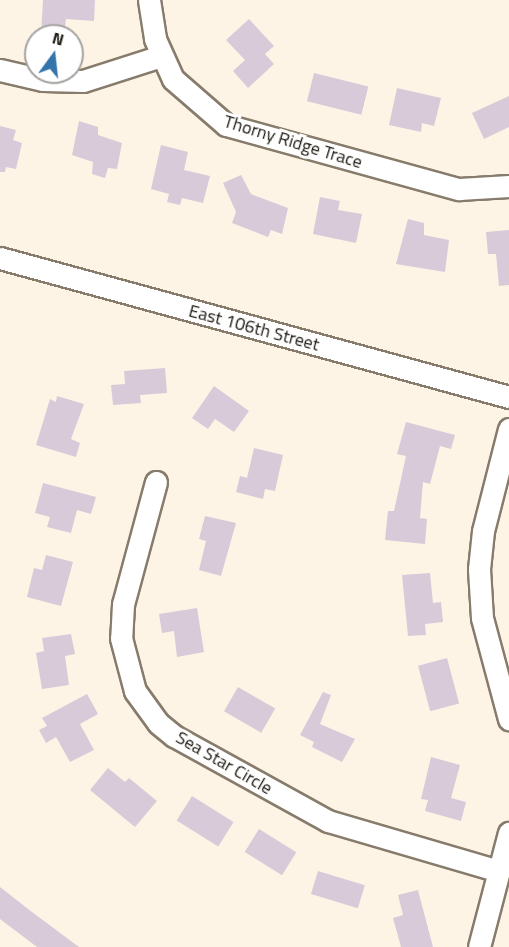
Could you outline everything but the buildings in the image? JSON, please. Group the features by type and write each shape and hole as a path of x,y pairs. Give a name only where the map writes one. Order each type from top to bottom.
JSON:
{"street":[{"name":"Thorny Ridge Trace","path":"149,0 161,56 186,94 226,125 459,189 509,186"},
{"path":"0,70 43,80 83,81 161,56"},
{"name":"East 106th Street","path":"0,258 509,397"},
{"path":"509,429 483,531 479,569 482,618 509,719"},
{"name":"Sea Star Circle","path":"156,482 123,604 121,638 135,691 158,723 193,747 328,821 499,871"},
{"path":"479,947 509,833"}]}
